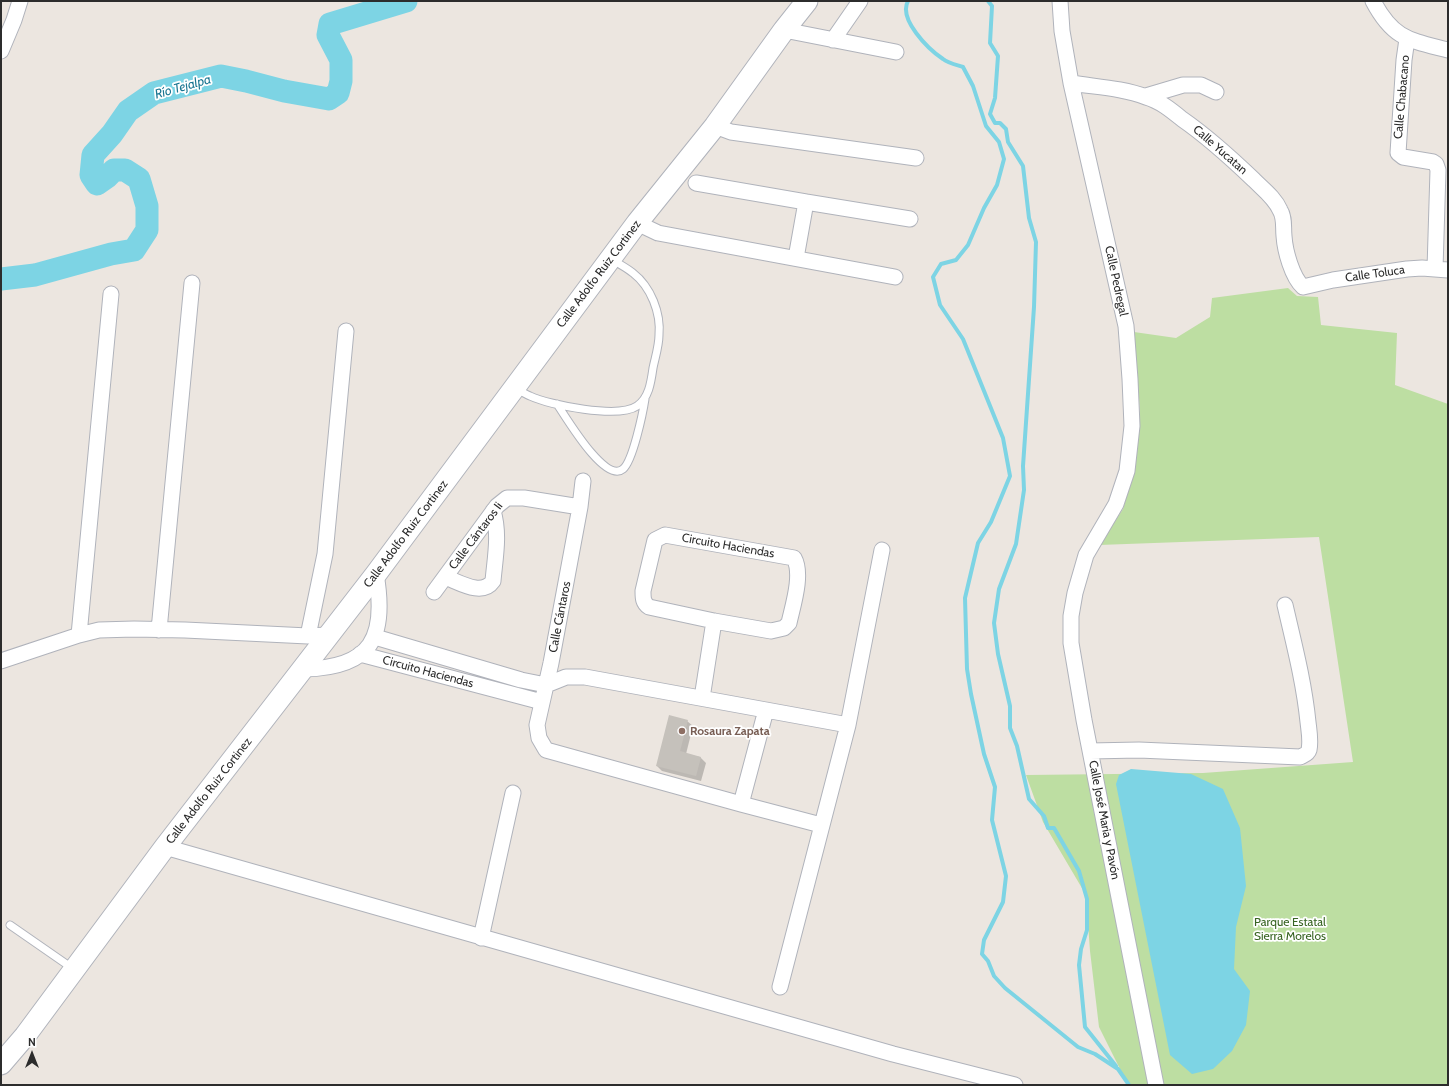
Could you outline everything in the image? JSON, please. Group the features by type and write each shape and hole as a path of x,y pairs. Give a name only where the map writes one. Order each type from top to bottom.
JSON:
{"main road":[{"name":"Calle Adolfo Ruiz Cortinez","path":"1,1064 25,1036 165,847 304,668 318,636 376,574 637,223 715,126 784,30 807,1"}],"street":[{"path":"1,51 20,1"},
{"path":"833,40 860,1"},
{"name":"Calle Pedregal","path":"1060,1 1062,31 1071,83 1126,326 1130,379 1132,426 1127,471 1116,504 1086,555"},
{"path":"1373,1 1388,26 1407,38 1448,50"},
{"path":"784,30 896,52"},
{"name":"Calle Chabacano","path":"1407,38 1404,60 1398,153 1403,157 1433,162 1436,164 1438,170 1442,270"},
{"name":"Calle Yucatan","path":"1071,83 1130,92 1146,96 1161,103 1206,135 1274,200 1280,209 1283,216 1284,237 1287,254 1296,279 1303,287"},
{"path":"1146,96 1183,85 1201,85 1216,92"},
{"path":"715,126 731,132 916,158"},
{"path":"696,183 910,219"},
{"path":"796,258 806,202"},
{"path":"637,223 658,232 895,277"},
{"name":"Calle Toluca","path":"1303,287 1333,280 1407,269 1442,270"},
{"path":"159,630 192,283"},
{"path":"79,634 111,294"},
{"path":"1,661 79,634 99,630 185,630 318,636 346,330"},
{"name":"Calle Cántaros","path":"584,481 537,725 539,738 546,750 741,804"},
{"name":"Calle Cántaros Ii","path":"434,592 493,511 506,498 524,498 580,507"},
{"path":"445,577 478,589 490,586 493,581 497,547 497,524 493,511"},
{"name":"Circuito Haciendas","path":"665,535 794,558 797,564 798,577 789,623 784,628 771,631 714,621 649,607 644,604 643,591 655,540 665,535"},
{"path":"780,987 848,725 882,550"},
{"name":"Calle José Maria y Pavón","path":"1086,555 1075,593 1071,616 1071,643 1090,751 1156,1085"},
{"path":"304,668 322,668 340,665 360,654 375,637 380,608 376,574"},
{"path":"1090,751 1138,750 1300,757 1306,755 1309,751 1310,742 1307,709 1302,677 1285,605"},
{"path":"702,698 714,621"},
{"name":"Circuito Haciendas","path":"375,637 501,676 546,684 566,677 585,677 848,725"},
{"name":"Circuito Haciendas","path":"360,654 542,702"},
{"path":"766,710 741,804 821,825"},
{"path":"481,938 513,793"},
{"path":"165,847 893,1054 1015,1085"}],"lane":[{"path":"557,404 592,454 601,464 609,469 619,471 624,468 640,427 652,377 659,335 657,314 653,299 645,286 634,273 611,259"},
{"path":"514,388 530,396 557,404 586,410 622,411 636,407 646,399"},
{"path":"10,925 74,969"}],"green space":[{"name":"Parque Estatal Sierra Morelos","path":"1288,288 1297,296 1318,297 1321,325 1397,333 1395,385 1448,404 1448,1085 1128,1085 1099,1027 1090,951 1086,895 1043,822 1026,775 1203,773 1353,762 1319,537 1099,545 1123,509 1135,466 1140,411 1134,332 1176,338 1210,317 1212,298"}],"water":[{"path":"1131,769 1191,774 1223,789 1240,828 1246,886 1236,927 1234,969 1250,991 1246,1025 1232,1051 1213,1069 1192,1074 1170,1055 1116,784 1119,775"}],"building":[{"path":"669,715 688,720 680,751 701,757 696,776 656,766"}],"waterway":[{"name":"Río Tejalpa","path":"1,279 35,275 111,254 134,250 147,230 147,206 139,179 125,170 114,170 97,184 91,175 93,155 112,134 128,111 154,93 221,76 284,91 329,99 338,93 341,81 341,60 328,35 330,24 406,1"},
{"path":"908,1 906,8 907,16 916,33 930,48 945,60 963,67 973,86 986,126 999,142 1004,159 997,185 984,208 968,245 956,260 941,264 933,277 940,305 963,339 1003,438 1010,476 991,522 978,543 965,598 967,669 984,754 995,787 992,820 1006,876 1003,902 984,940 982,954 988,961 994,976 1005,988 1078,1047 1095,1054 1118,1069 1129,1085"},
{"path":"988,1 992,6 990,43 998,56 995,98 990,114 995,123 1000,123 1006,129 1008,142 1023,166 1029,218 1036,242 1034,307 1023,466 1024,490 1016,544 999,589 994,623 998,654 1010,706 1010,728 1017,746 1029,799 1044,816 1048,828 1054,828 1079,871 1087,899 1087,930 1081,949 1079,965 1085,1027 1116,1066"}],"place":[{"name":"Rosaura Zapata","path":"682,731"}]}
